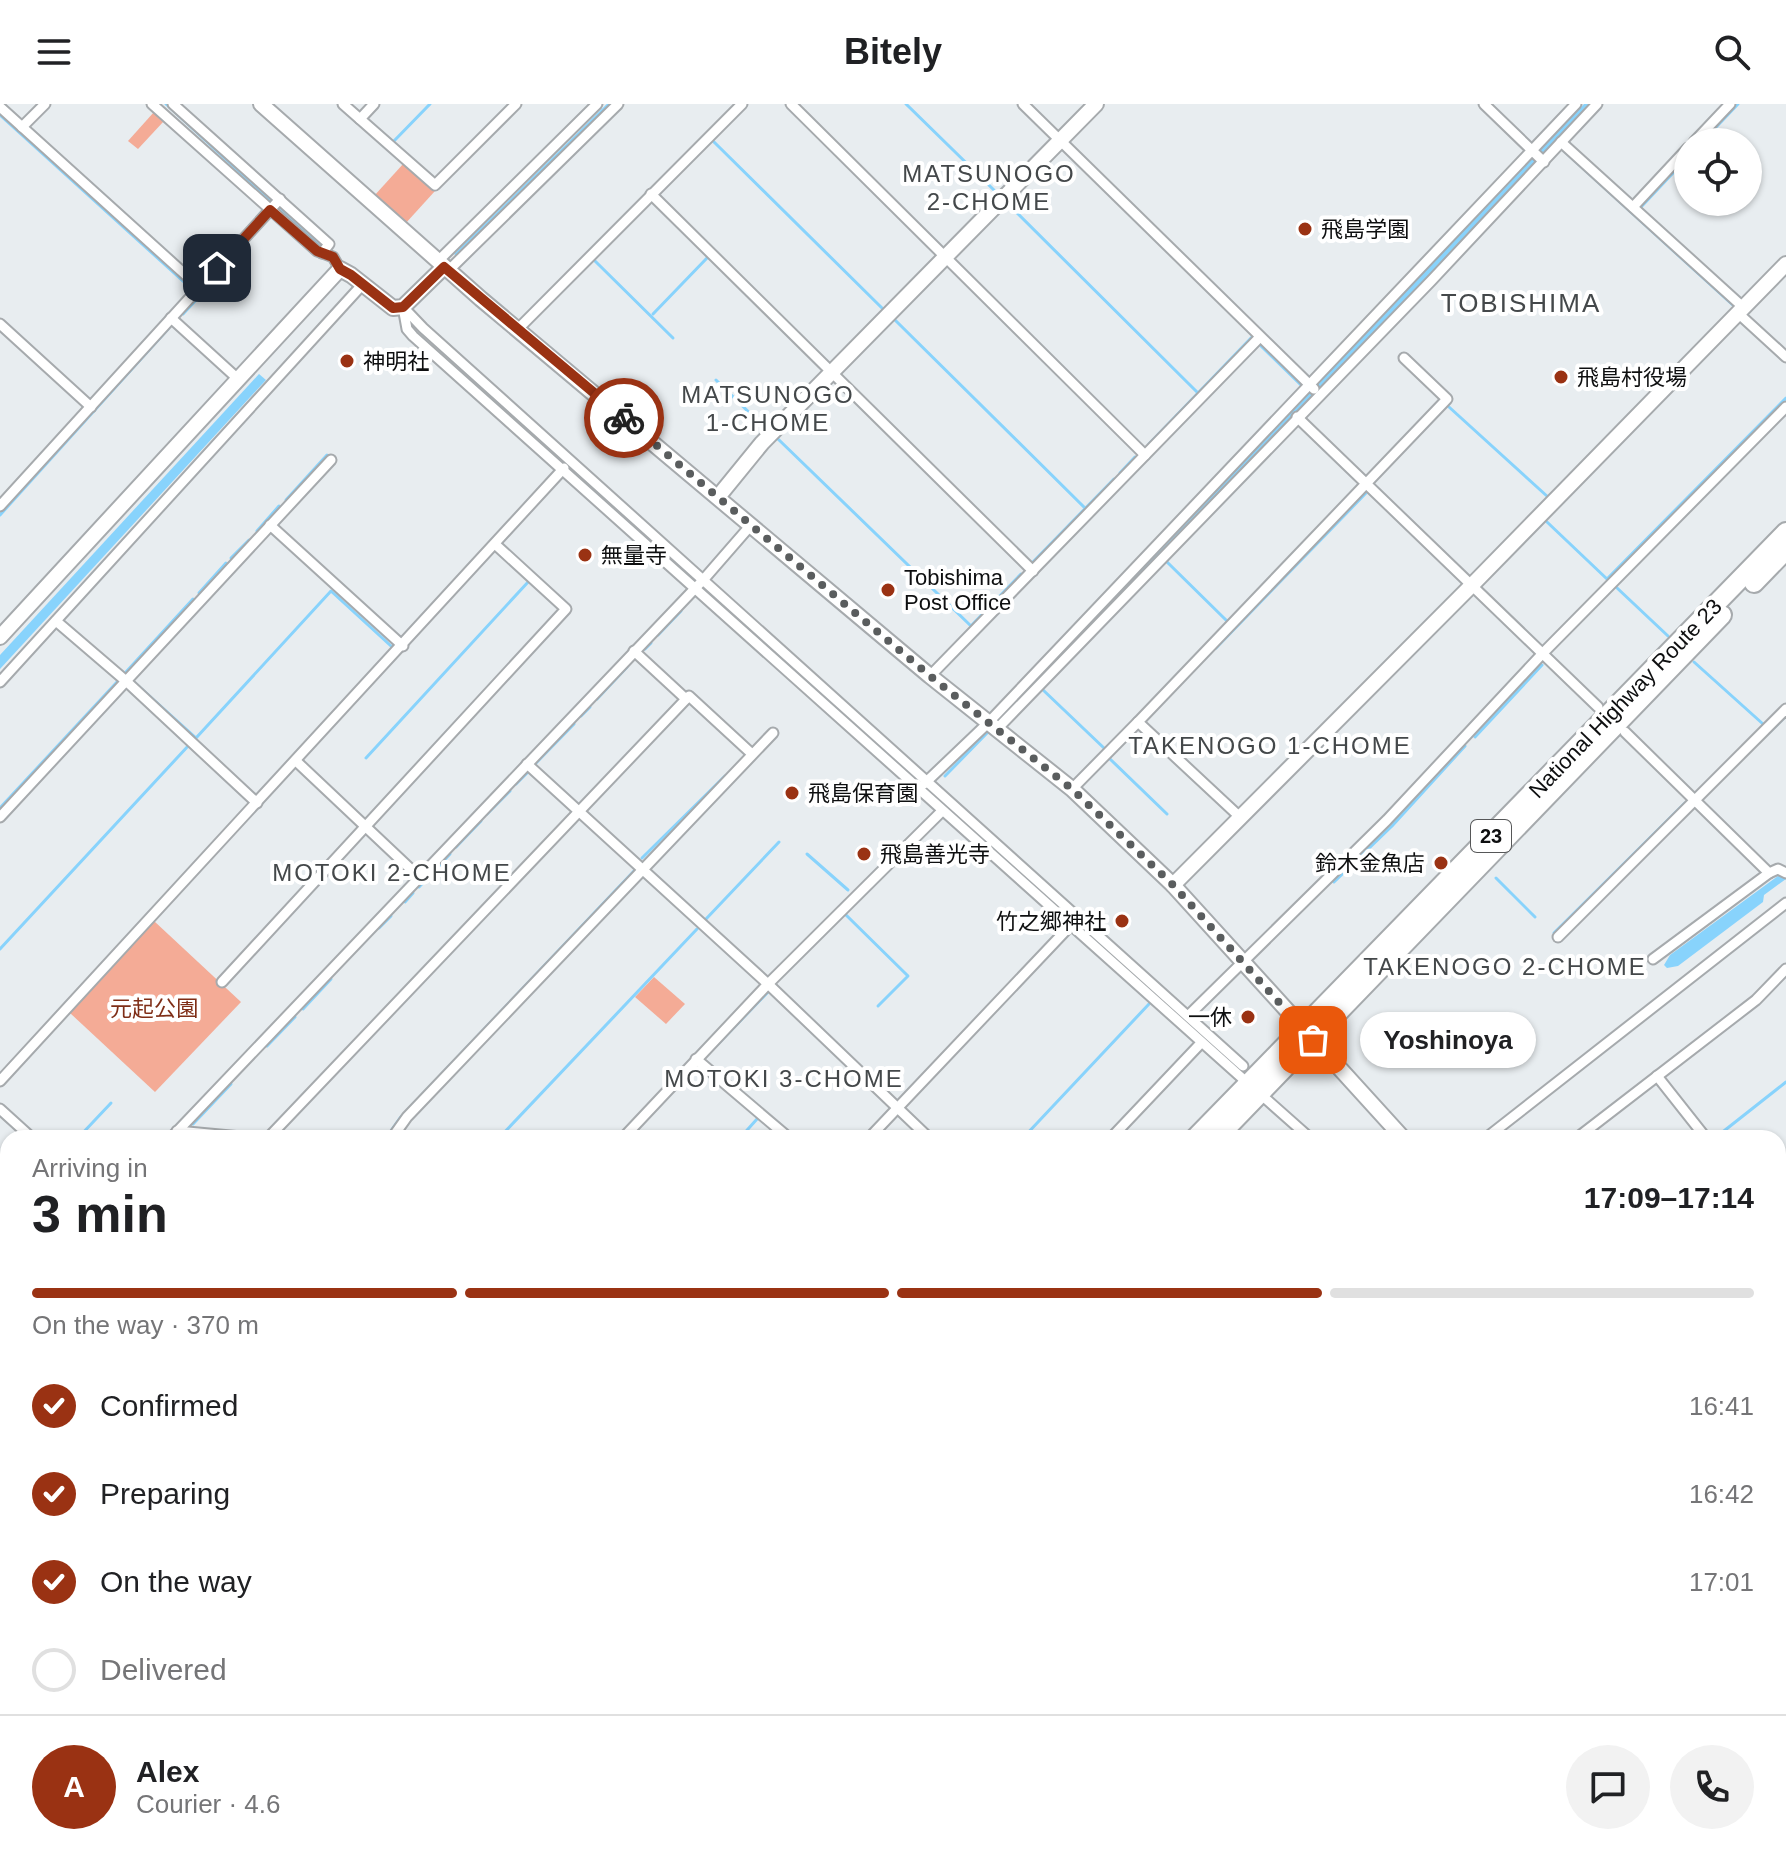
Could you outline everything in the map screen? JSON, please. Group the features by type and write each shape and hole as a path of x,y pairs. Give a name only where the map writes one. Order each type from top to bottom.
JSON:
{"highway":[{"name":"National Highway Route 23","path":"1224,1130 1307,1034 1786,532"},
{"name":"National Highway Route 23","path":"1203,1130 1307,1034 1786,550"}],"street":[{"path":"22,127 45,104"},
{"path":"152,104 270,210 322,253 333,257 340,269 393,308 403,307 597,104"},
{"path":"173,104 329,244 322,253"},
{"path":"261,104 517,330 930,676 1072,789 1173,885 1396,1130"},
{"path":"343,104 435,185 516,104"},
{"path":"360,119 374,104"},
{"path":"443,267 618,104"},
{"path":"517,330 742,104"},
{"path":"791,104 1145,455"},
{"path":"1023,104 1319,394"},
{"path":"718,497 762,443 1096,104"},
{"path":"1484,104 1544,162"},
{"path":"993,726 1576,104"},
{"path":"919,789 993,726 1431,281 1597,104"},
{"path":"1707,128 1730,104"},
{"path":"0,107 199,287"},
{"path":"1561,142 1633,207 1786,357"},
{"path":"1633,207 1674,163"},
{"path":"651,194 1033,571"},
{"path":"0,506 280,199"},
{"path":"1173,885 1786,264"},
{"path":"0,637 340,269"},
{"path":"1419,271 1431,281"},
{"path":"0,682 362,285"},
{"path":"403,307 1243,1066"},
{"path":"403,307 407,329 413,336 1242,1078"},
{"path":"171,318 238,379"},
{"path":"0,324 91,407"},
{"path":"930,676 1259,338"},
{"path":"1072,789 1447,399 1404,358"},
{"path":"1188,1016 1387,820 1544,652 1786,407"},
{"path":"1297,417 1598,707"},
{"path":"0,817 331,460"},
{"path":"0,1081 571,461"},
{"path":"270,525 403,646"},
{"path":"178,1130 704,579 751,525"},
{"path":"222,982 566,609 496,545"},
{"path":"56,621 126,681 257,803"},
{"path":"634,651 686,699"},
{"path":"276,1130 689,696 752,754"},
{"path":"1558,937 1786,709"},
{"path":"1138,722 1241,818"},
{"path":"1625,732 1694,801 1780,870 1653,959"},
{"path":"398,1130 773,733"},
{"path":"296,761 419,877"},
{"path":"527,764 768,984 921,1130"},
{"path":"630,1130 768,984 942,811"},
{"path":"1496,1130 1786,903"},
{"path":"877,1130 1070,926"},
{"path":"1587,1130 1756,1000 1786,969"},
{"path":"1119,1130 1201,1043"},
{"path":"696,1059 780,1130"},
{"path":"1657,1076 1700,1130"},
{"path":"1266,1099 1301,1130"},
{"path":"0,1109 23,1130"}],"green space":[{"path":"154,112 164,121 138,149 128,141"},
{"path":"404,163 435,191 405,224 374,196"},
{"name":"元起公園","path":"154,921 241,1002 155,1092 70,1013"},
{"path":"654,977 685,1004 666,1024 635,997"}],"water":[{"path":"1584,104 1589,104 1422,283 1000,722 996,719"},
{"path":"259,374 266,380 0,669 0,655"},
{"path":"1786,870 1786,879 1764,895 1763,902 1678,966 1667,968 1664,965 1670,955"}],"waterway":[{"path":"166,104 269,199"},
{"path":"393,142 430,104"},
{"path":"456,254 609,104"},
{"path":"906,104 997,193"},
{"path":"1715,128 1738,104"},
{"path":"0,115 184,282"},
{"path":"713,141 884,310"},
{"path":"1564,151 1735,307"},
{"path":"1641,207 1674,172"},
{"path":"1008,204 1198,393"},
{"path":"279,207 320,245"},
{"path":"653,314 707,258"},
{"path":"595,261 673,338"},
{"path":"183,314 196,300"},
{"path":"895,320 1086,509"},
{"path":"0,515 168,329"},
{"path":"1149,444 1252,337"},
{"path":"1261,346 1301,385"},
{"path":"716,380 766,429"},
{"path":"1547,522 1607,579 1786,398"},
{"path":"1449,407 1548,497"},
{"path":"778,439 971,626 1021,574"},
{"path":"286,500 327,455"},
{"path":"1120,473 1135,457"},
{"path":"572,468 667,554"},
{"path":"1033,562 1114,479"},
{"path":"1216,648 1366,493"},
{"path":"257,531 279,506"},
{"path":"231,558 249,540"},
{"path":"1166,561 1227,621"},
{"path":"199,593 226,563"},
{"path":"366,758 529,581 527,579"},
{"path":"1616,587 1668,636"},
{"path":"135,683 196,738 331,591 391,646"},
{"path":"126,672 193,599"},
{"path":"658,635 681,611"},
{"path":"645,649 651,643"},
{"path":"1694,662 1763,724"},
{"path":"1475,737 1542,665"},
{"path":"597,699 627,667"},
{"path":"0,808 117,682"},
{"path":"1042,689 1105,749"},
{"path":"581,716 590,707"},
{"path":"1757,744 1786,716"},
{"path":"536,763 574,724"},
{"path":"945,776 988,732"},
{"path":"0,949 189,745"},
{"path":"1334,882 1392,826 1465,746"},
{"path":"1110,759 1167,814"},
{"path":"516,784 528,772"},
{"path":"642,858 725,776"},
{"path":"487,814 510,791"},
{"path":"1554,933 1685,803"},
{"path":"456,847 481,821"},
{"path":"706,919 779,842"},
{"path":"419,887 450,854"},
{"path":"807,854 848,890"},
{"path":"392,1130 634,871"},
{"path":"1496,878 1535,917"},
{"path":"405,902 413,893"},
{"path":"844,913 908,976 878,1006"},
{"path":"379,928 391,916"},
{"path":"507,1130 697,929"},
{"path":"303,1009 331,979"},
{"path":"715,1047 768,992"},
{"path":"1031,1130 1149,1004"},
{"path":"267,1046 295,1017"},
{"path":"1725,1130 1786,1082"},
{"path":"193,1124 231,1084"},
{"path":"86,1130 111,1103"},
{"path":"747,1130 757,1119"}],"way so far":[{"path":"624,418 930,676 1072,789 1173,885 1313,1040"}],"place":[{"name":"飛島学園","path":"1305,229"},
{"name":"神明社","path":"347,361"},
{"name":"飛島村役場","path":"1561,377"},
{"name":"無量寺","path":"585,555"},
{"name":"Tobishima Post Office","path":"888,590"},
{"name":"飛島保育園","path":"792,793"},
{"name":"飛島善光寺","path":"864,854"},
{"name":"鈴木金魚店","path":"1441,863"},
{"name":"竹之郷神社","path":"1122,921"},
{"name":"一休","path":"1248,1017"},
{"name":"Yoshinoya","path":"1313,1040"}],"district":[{"name":"MATSUNOGO 2-CHOME","path":"989,188"},
{"name":"TOBISHIMA","path":"1521,303"},
{"name":"MATSUNOGO 1-CHOME","path":"768,409"},
{"name":"TAKENOGO 1-CHOME","path":"1270,746"},
{"name":"MOTOKI 2-CHOME","path":"392,873"},
{"name":"TAKENOGO 2-CHOME","path":"1505,967"},
{"name":"MOTOKI 3-CHOME","path":"784,1079"}],"route":[{"path":"217,268 270,210 317,251 333,257 340,269 393,308 403,307 444,267 624,418"}]}
